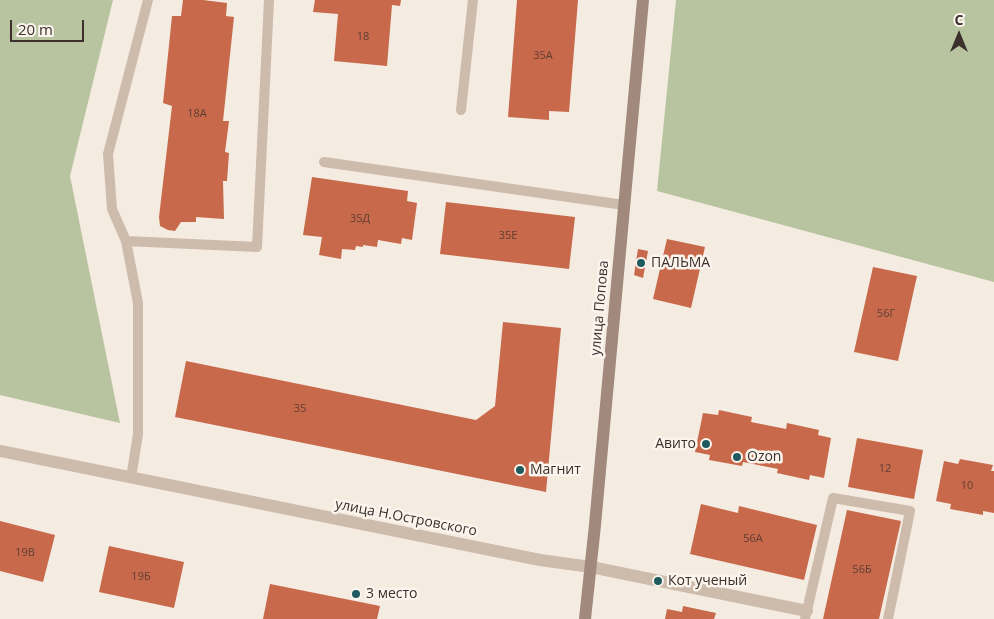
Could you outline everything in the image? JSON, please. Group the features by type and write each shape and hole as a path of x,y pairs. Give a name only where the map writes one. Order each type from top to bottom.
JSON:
{"main road":[{"name":"улица Попова","path":"585,619 643,0"}],"street":[{"name":"улица Н.Островского","path":"0,451 540,560 591,566 806,615"}],"lane":[{"path":"130,478 138,434 138,304 126,241 112,209 108,154 148,0"},
{"path":"126,241 257,247 270,0"},
{"path":"461,110 473,0"},
{"path":"324,162 624,206"},
{"path":"806,615 833,498 910,511 888,619"}],"green space":[{"path":"0,0 113,0 70,176 120,423 0,395"},
{"path":"676,0 994,0 994,282 657,191"}],"building":[{"path":"183,0 227,3 226,16 234,17 223,121 229,121 225,152 229,153 227,181 223,181 224,219 196,217 196,222 181,222 175,231 160,226 159,217 172,106 163,103 172,16 181,16"},
{"path":"315,0 401,0 400,6 392,5 387,66 334,61 338,14 313,12"},
{"path":"517,0 578,0 569,112 549,111 549,120 508,117"},
{"path":"312,177 408,191 407,201 417,203 412,240 402,238 401,244 378,240 377,247 363,245 363,247 356,246 355,250 342,249 341,259 319,255 322,237 303,235"},
{"path":"446,202 575,217 569,269 440,254"},
{"path":"667,239 705,247 691,308 653,299"},
{"name":"ПАЛЬМА","path":"638,249 648,251 643,278 634,275"},
{"path":"873,267 917,276 898,361 854,352"},
{"path":"503,322 561,328 546,492 175,417 186,361 476,420 495,406"},
{"path":"719,410 752,417 751,422 786,429 787,423 819,430 818,435 831,438 824,478 810,475 809,480 777,473 778,469 743,462 742,466 709,460 710,455 695,452 703,413 718,415"},
{"path":"857,438 923,450 914,499 848,487"},
{"path":"960,459 993,465 991,471 994,471 994,513 983,511 983,515 950,509 951,504 936,501 944,461 958,464"},
{"path":"701,504 738,513 739,506 817,525 804,580 690,554"},
{"path":"847,510 901,521 879,619 823,619"},
{"path":"0,521 55,535 43,582 0,571"},
{"path":"109,546 184,562 174,608 99,592"},
{"path":"270,584 380,606 377,619 263,619"},
{"path":"683,606 716,613 714,619 665,619 667,609 682,612"}],"place":[{"name":"ПАЛЬМА","path":"641,263"},
{"name":"Авито","path":"706,444"},
{"name":"Ozon","path":"737,457"},
{"name":"Магнит","path":"520,470"},
{"name":"Кот ученый","path":"658,581"},
{"name":"3 место","path":"356,594"}]}
